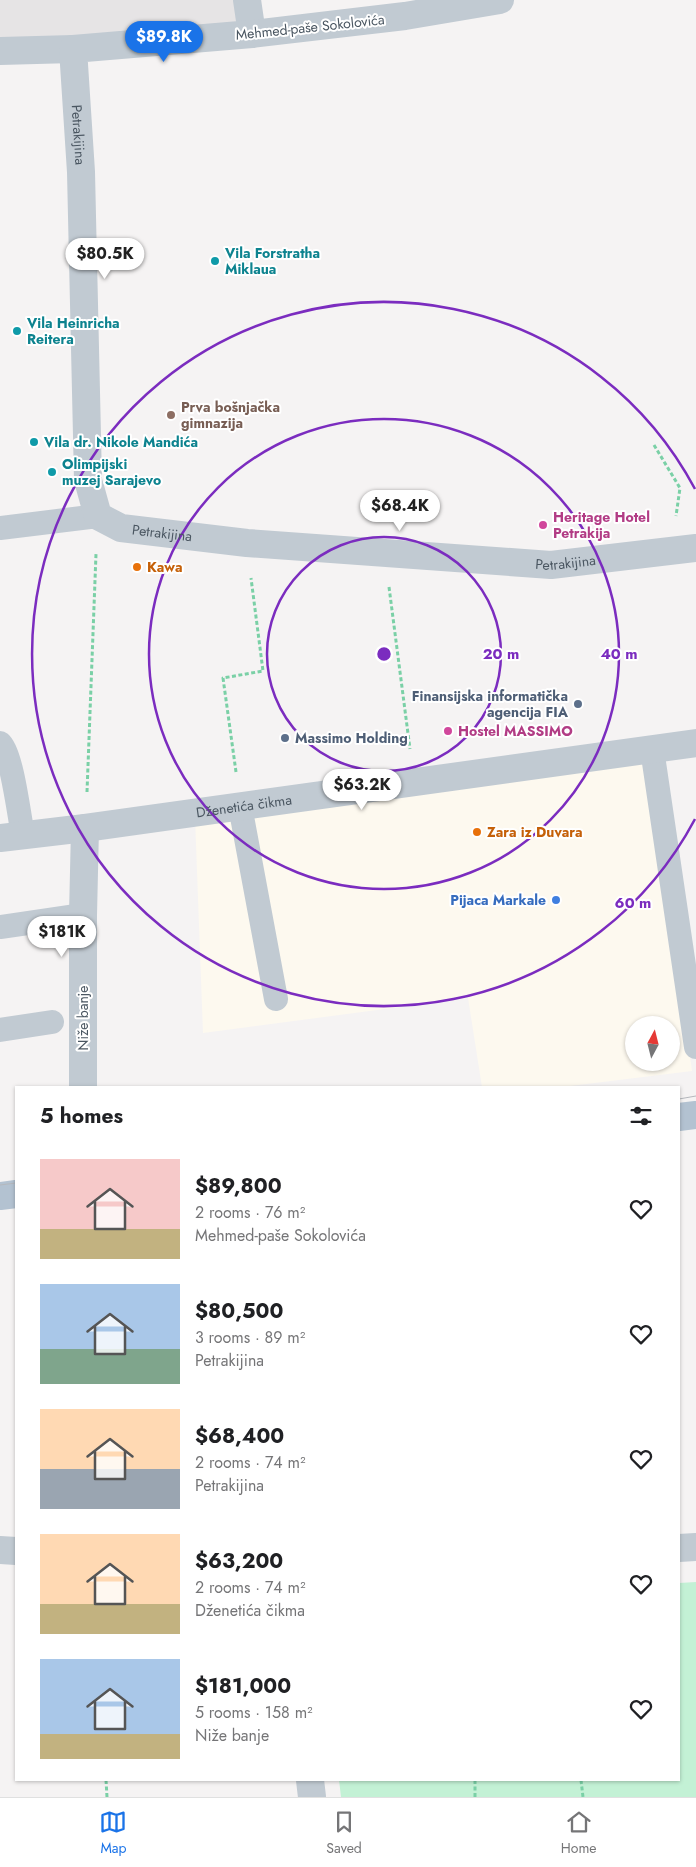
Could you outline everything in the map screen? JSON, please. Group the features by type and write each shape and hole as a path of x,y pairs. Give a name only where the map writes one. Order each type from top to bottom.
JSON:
{"main road":[{"path":"680,1117 696,1115"},
{"path":"0,1196 15,1194"}],"street":[{"path":"247,0 252,34"},
{"name":"Mehmed-paše Sokolovića","path":"0,51 73,49 252,34 405,16 500,0"},
{"name":"Petrakijina","path":"73,49 81,172 88,480 98,516 121,528 247,543 551,565 683,550"},
{"name":"Dženetića čikma","path":"11,836 85,828 696,743"},
{"name":"Niže banje","path":"83,1086 85,828"},
{"path":"680,1548 696,1547"},
{"path":"0,1550 15,1551"},
{"path":"310,1781 312,1797"}],"lane":[{"path":"0,528 98,516"},
{"path":"0,743 9,758 11,836"},
{"path":"652,749 696,1047"},
{"path":"240,806 276,998"},
{"path":"0,927 83,915"},
{"path":"0,1030 52,1022"}],"path":[{"path":"654,445 680,488 683,550"},
{"path":"85,828 98,516"},
{"path":"240,806 223,678 263,671 247,543"},
{"path":"385,552 414,782"},
{"path":"106,1781 107,1797"},
{"path":"475,1781 475,1797"},
{"path":"582,1781 583,1797"}],"shaded area":[{"path":"0,0 247,0 252,34 0,51"},
{"path":"650,759 692,1071 570,1086 482,1086 468,998 203,1033 195,817"}],"green space":[{"path":"696,1582 696,1797 341,1797 339,1781 680,1781 680,1583"}],"tram line":[{"path":"680,1099 696,1096"},
{"path":"0,1185 15,1183"}],"place":[{"name":"Vila Forstratha Miklaua","path":"215,261"},
{"name":"Vila Heinricha Reitera","path":"17,331"},
{"name":"Prva bošnjačka gimnazija","path":"171,415"},
{"name":"Vila dr. Nikole Mandića","path":"34,442"},
{"name":"Olimpijski muzej Sarajevo","path":"52,472"},
{"name":"Heritage Hotel Petrakija","path":"543,525"},
{"name":"Kawa","path":"137,567"},
{"name":"Finansijska informatička agencija FIA","path":"578,704"},
{"name":"Hostel MASSIMO","path":"448,731"},
{"name":"Massimo Holding","path":"285,738"},
{"name":"Zara iz Duvara","path":"477,832"},
{"name":"Pijaca Markale","path":"556,900"}]}
